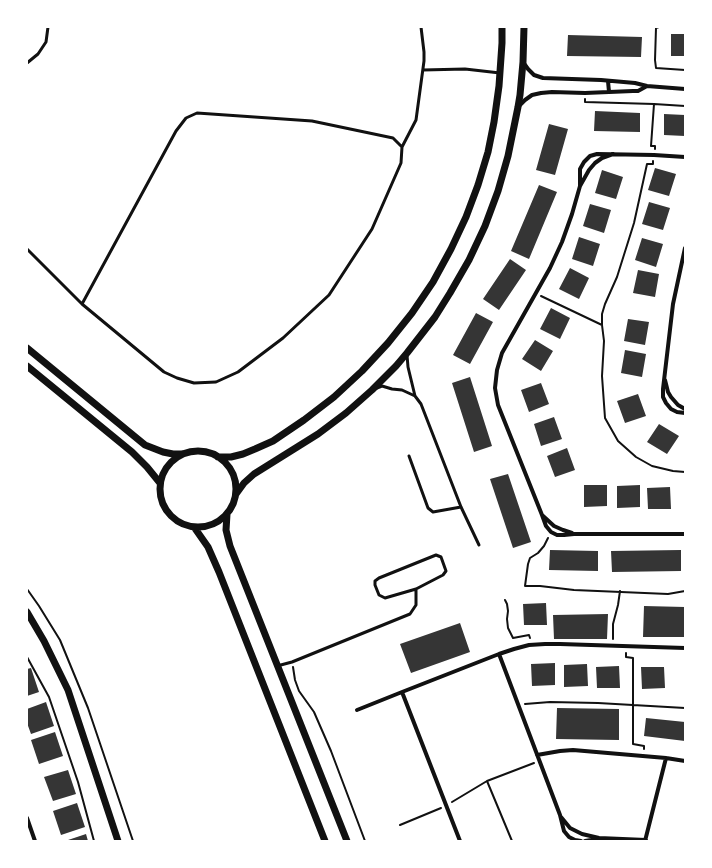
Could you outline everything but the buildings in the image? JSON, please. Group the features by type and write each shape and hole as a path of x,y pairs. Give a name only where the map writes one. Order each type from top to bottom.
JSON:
{"street":[{"path":"218,457 243,454 273,440 304,420 334,396 362,371 388,343 412,313 433,282 466,217 488,152 494,122 500,73 502,27"},
{"path":"236,494 244,483 254,474 318,434 346,413 372,390 396,366 435,317 469,260 485,226 498,192 508,156 518,107 523,62 524,27"},
{"path":"523,62 534,75 543,78 635,83 647,86 685,89"},
{"path":"608,81 608,92"},
{"path":"518,107 524,100 532,95 541,93 638,91 647,86"},
{"path":"580,186 580,169 590,156 597,154 685,157"},
{"path":"613,154 602,158 595,163 589,170 580,186 562,242 550,268 502,353 497,370 496,388 498,405 546,526 550,532 557,535 685,534"},
{"path":"685,248 673,304 665,377 662,389 663,397 671,409 685,414"},
{"path":"27,348 144,445 173,454 182,454 194,451 207,452 218,457 229,467 235,480 236,494 233,505 227,514 217,522 206,526 194,527 182,524 171,517 164,507 160,495 160,482 164,471 172,461 182,454"},
{"path":"27,366 136,456 160,482"},
{"path":"665,377 668,392 671,397 678,405 685,409"},
{"path":"227,514 227,538 347,841"},
{"path":"542,515 559,528 574,534"},
{"path":"194,527 208,547 223,582 325,841"},
{"path":"27,612 44,641 68,690 118,841"},
{"path":"357,710 499,654 530,645 613,645 685,648"},
{"path":"499,654 560,815 564,831 569,837 581,841"},
{"path":"402,692 460,841"},
{"path":"537,755 573,750 685,761"},
{"path":"560,815 570,828 582,834 599,838 645,840 666,758"},
{"path":"27,818 35,841"},
{"path":"585,841 599,838"}],"lane":[{"path":"27,64 38,54 46,42 48,27"},
{"path":"27,250 82,304 164,372 194,383 216,382 238,372 283,338 329,295 372,230 402,163 402,147 416,120 424,52 421,27"},
{"path":"423,70 465,69 500,73"},
{"path":"82,304 176,131 186,118 197,113 312,121 393,138 402,147"},
{"path":"407,353 408,367 415,396 421,404 461,506 479,545"},
{"path":"372,390 382,386 402,390 415,396"},
{"path":"408,456 428,508 433,512 461,506"},
{"path":"436,555 441,557 446,571 443,575 416,589 385,598 379,596 375,581 436,555"},
{"path":"277,666 292,662 410,614 416,605 416,589"}],"path":[{"path":"660,27 656,28 656,68 685,70"},
{"path":"586,93 586,102 685,106"},
{"path":"654,104 651,146 655,146 653,164 648,164 634,222 617,277 602,314 604,341 602,376 605,418 618,441 636,457 652,466 685,472"},
{"path":"536,294 602,325"},
{"path":"550,532 544,546 538,553 530,558 525,586 540,586 574,590 668,594 685,591"},
{"path":"27,589 60,640 88,708 133,841"},
{"path":"613,645 613,624 620,591"},
{"path":"505,600 508,611 508,628 513,638 529,635 530,645"},
{"path":"626,646 626,657 633,658 633,744 644,746 643,756"},
{"path":"27,657 49,697 78,782 94,841"},
{"path":"292,662 295,680 299,691 314,712 331,751 365,841"},
{"path":"518,705 550,702 685,708"},
{"path":"400,825 446,806 487,781 539,761"},
{"path":"487,781 512,841"}]}
